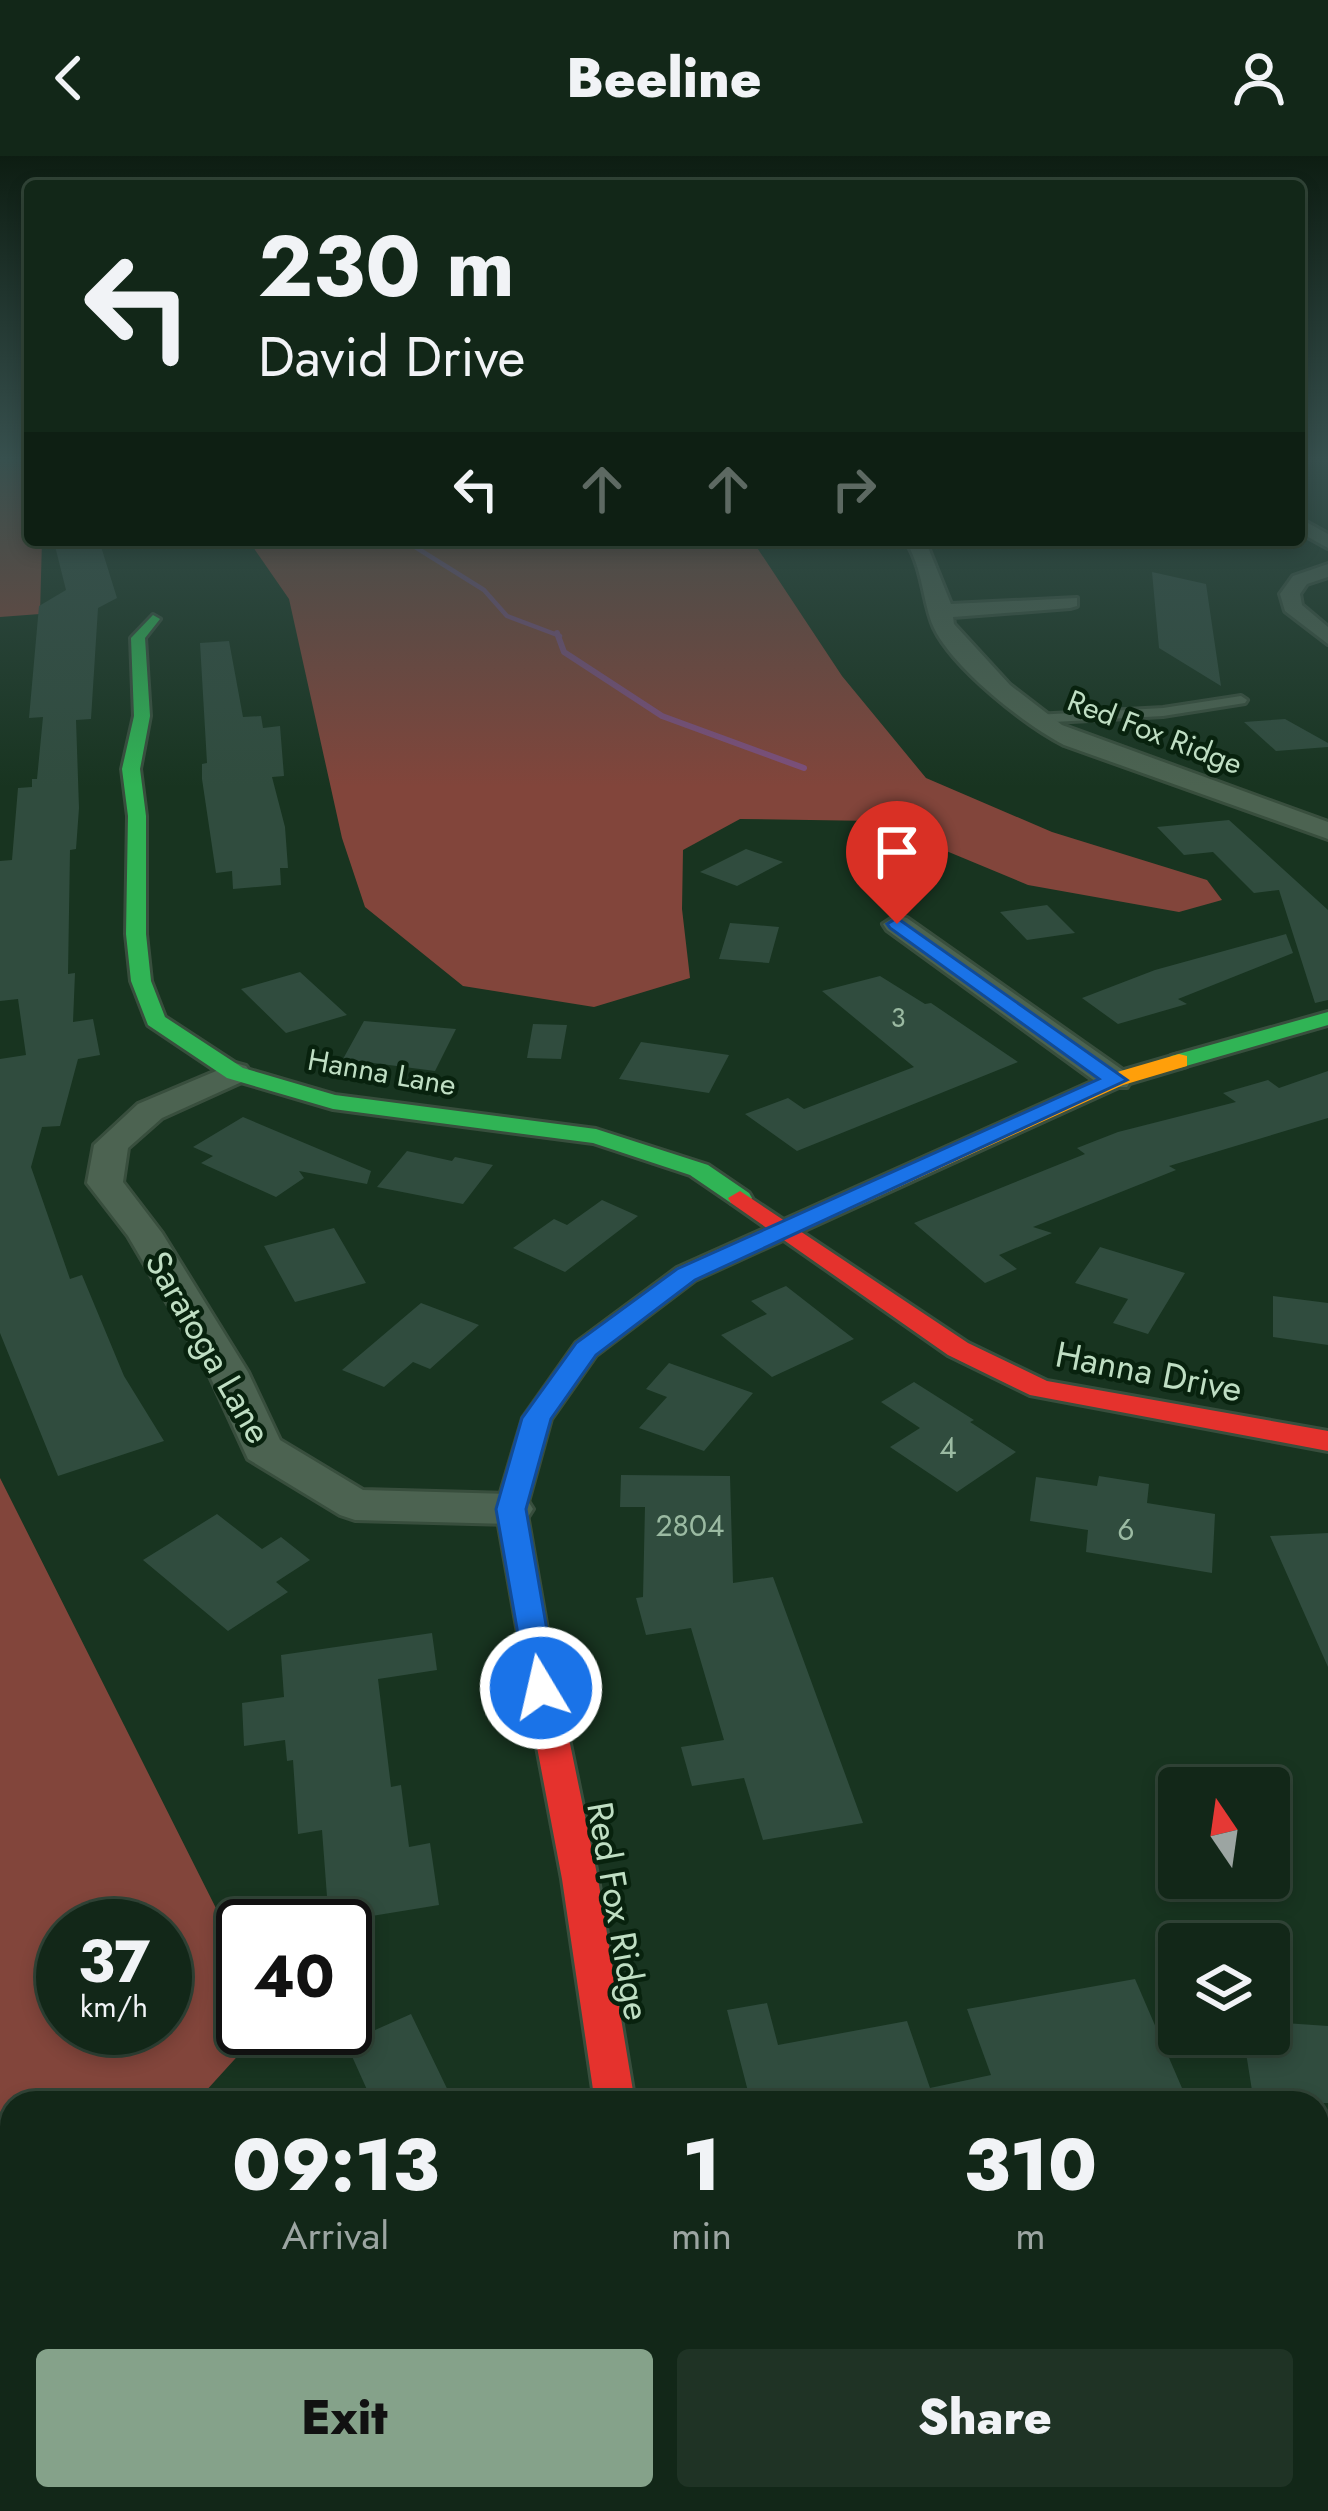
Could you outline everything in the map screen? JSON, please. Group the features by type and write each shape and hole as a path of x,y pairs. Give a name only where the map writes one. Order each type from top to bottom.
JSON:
{"street":[{"name":"Red Fox Ridge","path":"927,567 945,611 944,625 974,663 1035,719 1072,740 1323,826"},
{"path":"1328,570 1300,580 1289,594 1292,607 1328,638"},
{"path":"945,611 1070,602"},
{"name":"Hanna Lane","path":"153,619 138,638 142,716 131,769 141,981 156,1020 236,1072 333,1102 596,1136 699,1170 786,1228"},
{"path":"897,924 1115,1080"},
{"name":"Red Fox Ridge","path":"613,2091 580,1880 511,1509 537,1418 586,1349 686,1274 1115,1080 1328,1018"},
{"name":"Saratoga Lane","path":"236,1072 150,1111 111,1145 105,1183 144,1234 228,1372 263,1449 355,1504 511,1509"},
{"name":"Hanna Drive","path":"786,1228 958,1349 1040,1389 1328,1442"}],"lane":[{"path":"1035,719 1138,714 1241,700"}],"shaded area":[{"path":"0,567 41,567 40,614 0,617"},
{"path":"267,567 770,567 842,676 926,778 1052,832 1207,880 1222,900 1179,912 1028,885 874,821 740,819 683,850 682,909 690,978 594,1007 463,986 365,907 342,838 289,599"},
{"path":"0,1478 216,1908 216,2055 239,2055 206,2091 0,2091"}],"building":[{"path":"60,567 107,567 117,598 98,608 91,719 76,720 79,808 76,849 70,850 68,974 75,973 73,1022 93,1019 100,1055 78,1059 60,1126 42,1127 31,1167 70,1279 82,1275 124,1376 164,1441 58,1476 0,1333 0,1059 26,1055 18,999 0,1001 0,861 12,860 18,788 32,787 32,779 37,779 43,717 29,718 39,606 66,590"},
{"path":"1152,572 1206,584 1221,686 1159,648"},
{"path":"229,641 243,717 261,716 263,728 280,726 284,776 272,777 285,827 288,868 280,868 281,885 233,889 232,871 216,873 202,779 202,764 207,763 200,643"},
{"path":"1285,719 1328,747 1276,751 1244,722"},
{"path":"1229,820 1328,910 1328,1000 1315,1003 1279,890 1254,893 1213,852 1184,855 1157,827"},
{"path":"746,849 783,862 737,886 700,872"},
{"path":"1047,905 1075,933 1027,940 1000,912"},
{"path":"730,923 779,927 769,963 719,959"},
{"path":"1286,934 1293,953 1178,999 1187,1004 1118,1024 1082,998 1155,970"},
{"path":"300,972 347,1015 286,1033 241,989"},
{"path":"880,976 925,1004 931,1003 1018,1062 797,1151 745,1114 788,1098 804,1109 914,1067 822,991"},
{"path":"364,1021 456,1029 435,1071 343,1059"},
{"path":"533,1024 567,1025 561,1059 527,1058"},
{"path":"641,1042 729,1055 709,1093 619,1079"},
{"path":"1328,1071 1328,1118 1169,1166 1176,1170 1033,1227 1052,1233 999,1255 1017,1269 985,1283 914,1223 1085,1154 1077,1148 1118,1132 1236,1102 1223,1093 1268,1080 1279,1088"},
{"path":"243,1117 371,1171 367,1184 299,1171 304,1178 276,1197 201,1163 213,1156 193,1147"},
{"path":"407,1151 493,1165 463,1204 377,1187"},
{"path":"602,1200 638,1216 565,1272 513,1248 554,1219 567,1225"},
{"path":"334,1228 366,1283 295,1302 264,1246"},
{"path":"1100,1247 1185,1273 1148,1334 1113,1323 1128,1299 1075,1283"},
{"path":"786,1286 854,1339 772,1377 721,1335 767,1314 751,1301"},
{"path":"1273,1296 1328,1303 1328,1345 1273,1337"},
{"path":"421,1303 479,1325 430,1369 413,1362 384,1387 342,1370"},
{"path":"669,1363 753,1393 704,1451 639,1428 667,1397 646,1389"},
{"path":"914,1382 1016,1452 957,1492 890,1447 920,1428 881,1402"},
{"path":"621,1475 730,1476 733,1583 773,1577 863,1823 763,1840 744,1778 692,1786 681,1747 724,1740 691,1628 646,1635 636,1598 643,1597 645,1507 620,1507"},
{"path":"1099,1476 1149,1484 1147,1503 1215,1514 1212,1573 1086,1552 1088,1530 1030,1521 1036,1477 1097,1486"},
{"path":"217,1514 262,1549 281,1537 310,1560 276,1582 288,1592 228,1631 143,1560"},
{"path":"1328,1533 1328,1667 1270,1536"},
{"path":"432,1633 437,1670 378,1679 391,1787 401,1785 409,1847 430,1843 439,1905 372,1916 372,1899 327,1899 322,1830 298,1834 293,1760 287,1761 285,1740 244,1746 242,1703 284,1697 281,1655"},
{"path":"1135,1979 1158,2032 1158,2055 1168,2055 1183,2091 748,2091 727,2010 767,2003 778,2045 907,2021 930,2088 991,2075 967,2009"},
{"path":"411,2014 448,2091 368,2091 351,2055 372,2055 372,2031"},
{"path":"1290,2023 1328,2026 1328,2091 1252,2091 1246,2055 1290,2055"}],"waterway":[{"path":"447,567 484,590 507,616 558,635"},
{"path":"558,635 564,652 662,716 804,768"}],"traffic: fast":[{"path":"153,619 138,638 142,716 131,769 137,816 136,934 141,981 156,1020 235,1073 333,1102 596,1136 699,1170 740,1198"},
{"path":"1179,1061 1328,1018"}],"traffic: slow":[{"path":"535,1652 511,1509 537,1418 586,1349 686,1274 1115,1080 1179,1061"}],"traffic: jam":[{"path":"740,1198 958,1349 1040,1389 1328,1441"},
{"path":"535,1652 580,1879 613,2091"}],"route":[{"path":"541,1688 511,1509 537,1418 586,1349 686,1274 1115,1080 897,924"}]}
